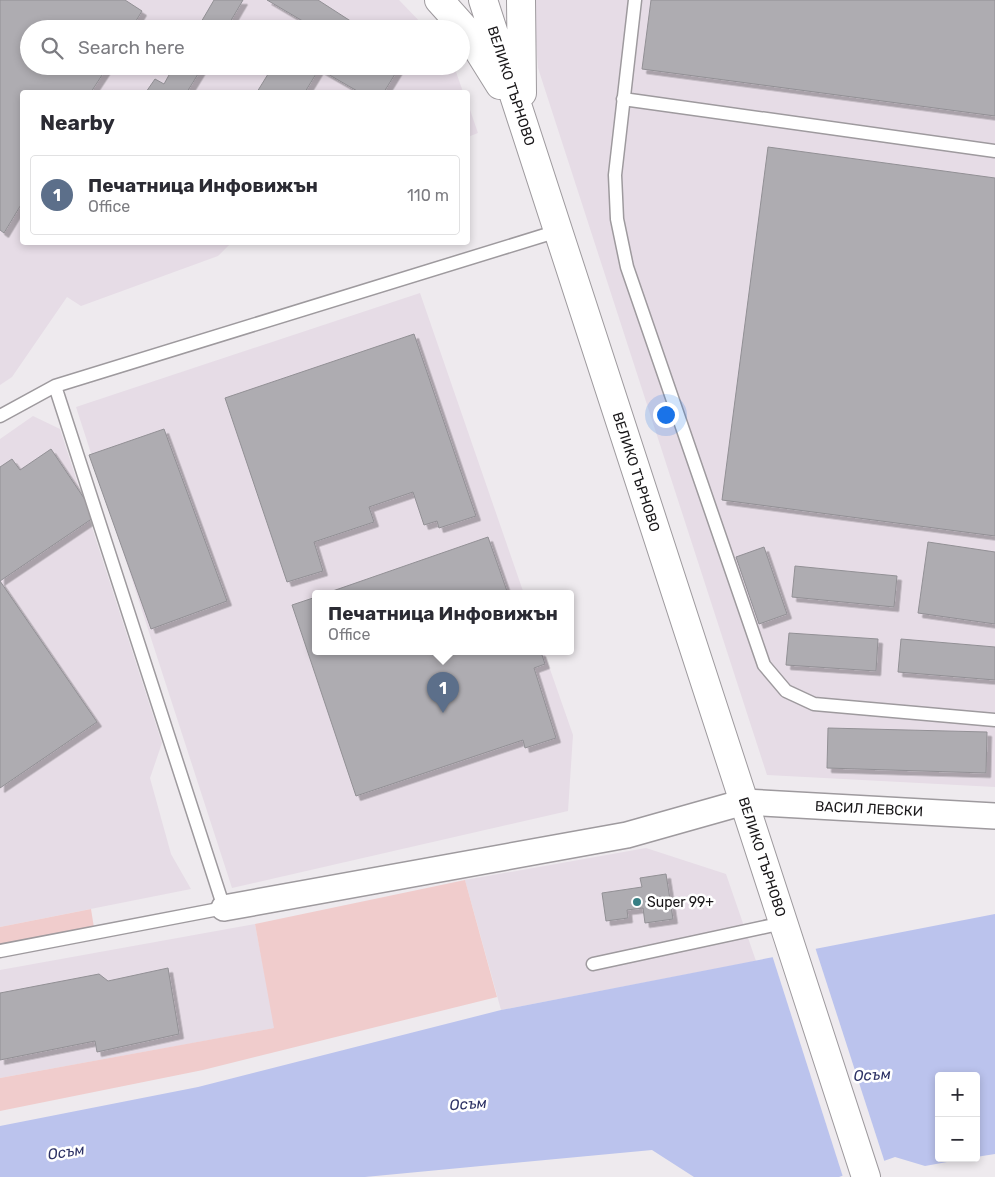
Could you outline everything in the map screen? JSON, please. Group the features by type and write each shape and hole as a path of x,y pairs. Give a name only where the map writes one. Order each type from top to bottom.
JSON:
{"street":[{"path":"439,0 457,20"},
{"name":"ВЕЛИКО ТЪРНОВО","path":"483,0 866,1177"},
{"path":"521,0 522,120"},
{"path":"470,37 522,120"},
{"name":"ВАСИЛ ЛЕВСКИ","path":"224,908 627,835 744,802 995,816"}],"lane":[{"path":"635,0 615,175 617,219 627,267 764,665 786,691 814,704 995,720"},
{"path":"623,99 995,151"},
{"path":"0,416 55,386 558,231"},
{"path":"0,950 224,908 55,386"},
{"path":"593,964 786,933"}],"shaded area":[{"path":"0,0 399,0 418,20 20,20 20,75 457,75 462,90 20,90 20,245 229,245 218,256 81,306 67,297 12,377 0,385"},
{"path":"533,0 995,0 995,787 767,775 538,68"},
{"path":"470,110 478,133 470,136"},
{"path":"420,293 523,590 312,590 312,655 545,655 573,735 568,811 232,888 76,407"},
{"path":"33,416 60,429 162,743 150,778 171,854 191,889 0,927 0,439"},
{"path":"646,848 726,874 756,961 501,1010 465,880"},
{"path":"465,880 497,997 203,1070 0,1111 0,1078 274,1028 255,924"},
{"path":"91,909 95,934 0,952 0,927"},
{"path":"255,924 275,1028 0,1078 0,970"}],"water":[{"name":"Осъм","path":"995,914 995,1154 980,1156 980,1072 935,1072 935,1162 947,1162 925,1166 895,1157 839,1177 694,1177 652,1150 365,1177 0,1177 0,1126 198,1087 501,1010"}],"pier":[{"path":"815,947 885,1163 846,1177 843,1177 772,955"}],"building":[{"path":"0,0 125,0 142,11 136,20 20,20 20,75 102,75 92,90 20,90 20,206 4,233 0,230"},
{"path":"214,0 243,0 231,20 202,20"},
{"path":"267,0 318,0 349,20 301,20"},
{"path":"651,0 995,0 995,116 642,69"},
{"path":"169,75 197,75 188,90 147,90 155,79 164,84"},
{"path":"267,75 315,75 306,90 258,90"},
{"path":"329,75 394,75 385,90 356,90"},
{"path":"768,147 995,178 995,536 722,500"},
{"path":"414,334 476,516 439,528 437,521 424,525 413,492 369,507 374,522 314,542 323,571 287,582 225,398"},
{"path":"164,429 227,601 151,629 89,455"},
{"path":"51,449 96,516 0,581 0,467 12,459 20,470"},
{"path":"488,537 507,590 336,590"},
{"path":"928,542 995,552 995,624 918,613"},
{"path":"764,547 787,614 759,624 736,557"},
{"path":"795,566 897,576 894,607 792,597"},
{"path":"0,581 97,722 0,788"},
{"path":"312,598 312,655 542,655 545,664 534,668 556,738 525,748 523,740 356,796 292,605"},
{"path":"789,633 878,639 876,671 786,665"},
{"path":"901,639 995,647 995,680 898,672"},
{"path":"828,728 987,732 986,773 827,768"},
{"path":"666,874 673,919 645,923 643,908 627,910 628,918 606,921 602,893 642,887 640,878"},
{"path":"168,968 179,1034 97,1052 95,1041 0,1060 0,993 99,974 108,981"}],"place":[{"name":"Печатница Инфовижън","path":"443,713"},
{"name":"Super 99+","path":"637,902"}]}
